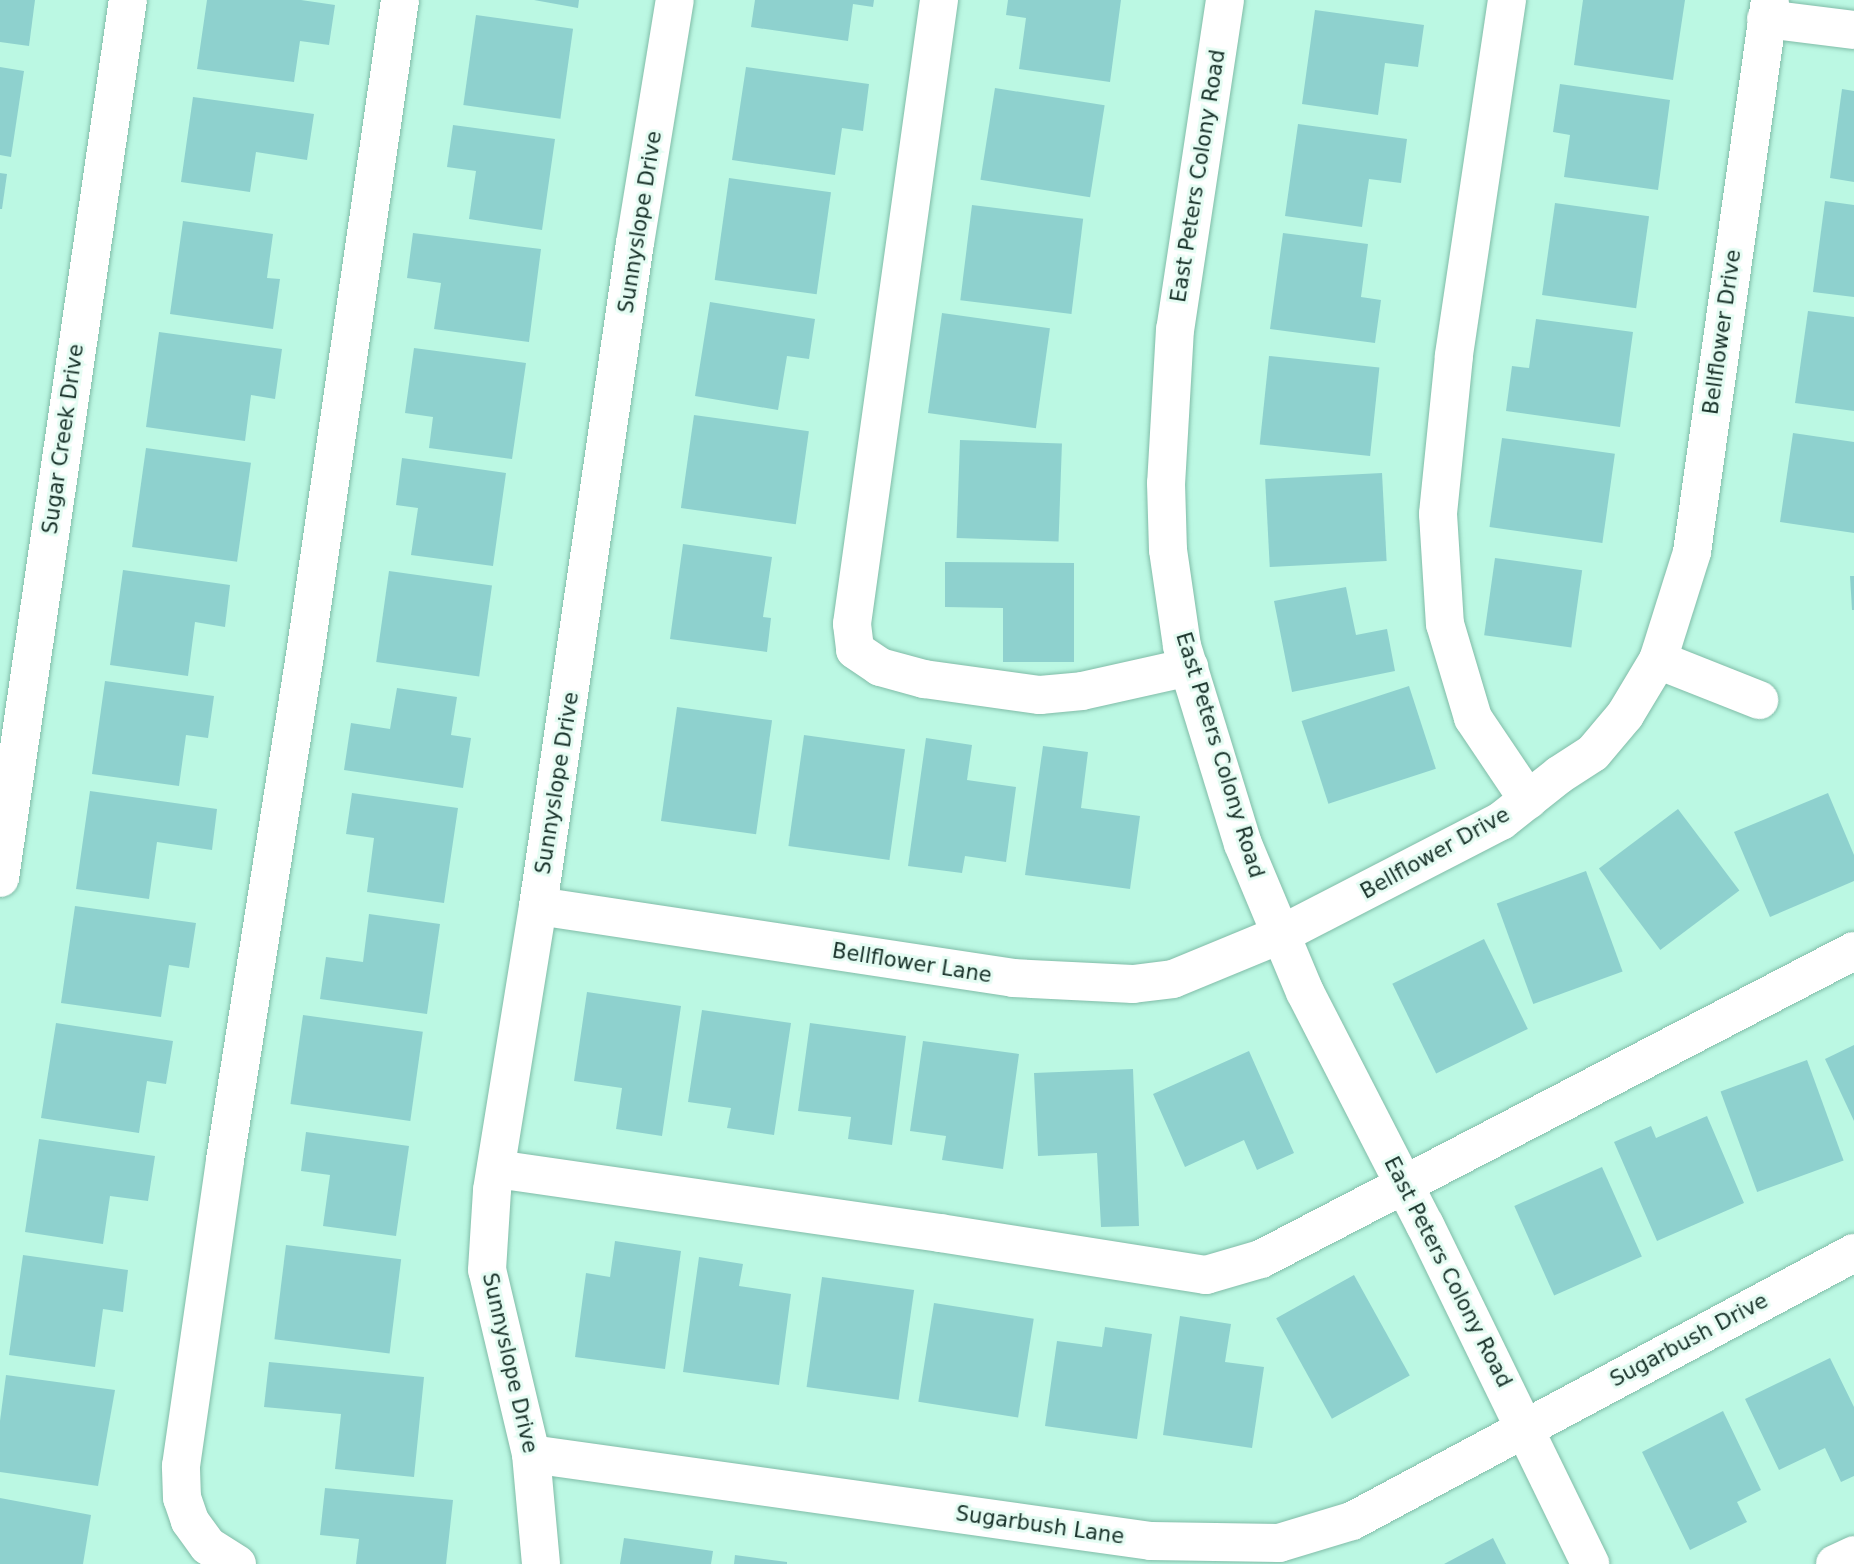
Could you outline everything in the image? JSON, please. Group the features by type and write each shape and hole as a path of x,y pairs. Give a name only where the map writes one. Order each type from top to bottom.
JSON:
{"street":[{"name":"Sugar Creek Drive","path":"0,878 128,0"},
{"path":"237,1564 208,1546 190,1521 182,1498 181,1466 225,1160 307,641 400,0"},
{"name":"Sunnyslope Drive","path":"541,1564 531,1454 487,1270 496,1169 538,906 635,243 675,0"},
{"path":"939,0 852,624 855,650 880,667 924,679 1040,695 1082,691 1189,667"},
{"name":"East Peters Colony Road","path":"1225,0 1175,329 1166,471 1168,550 1182,646 1243,844 1305,992 1404,1184 1590,1564"},
{"path":"1507,0 1454,356 1438,514 1445,624 1473,718 1528,800"},
{"path":"1768,10 1854,30"},
{"name":"Bellflower Drive","path":"1280,935 1501,821 1593,753 1625,715 1658,660 1692,552 1768,10"},
{"path":"1658,660 1759,700"},
{"name":"Bellflower Lane","path":"538,906 1013,978 1133,984 1173,979 1280,935"},
{"path":"496,1169 940,1233 1206,1275 1261,1259 1854,951"},
{"name":"Sugarbush Drive","path":"1525,1427 1854,1253"},
{"name":"Sugarbush Lane","path":"531,1454 1151,1541 1279,1543 1352,1521 1525,1427"},
{"path":"1835,1564 1854,1555"}],"building":[{"path":"0,0 35,0 29,46 0,42"},
{"path":"207,0 301,0 335,5 329,45 300,41 294,82 197,69"},
{"path":"534,0 579,0 578,8"},
{"path":"755,0 874,0 873,7 853,4 848,41 751,27"},
{"path":"1008,0 1121,0 1110,82 1019,69 1026,18 1006,15"},
{"path":"1583,0 1685,0 1673,80 1574,65"},
{"path":"1315,10 1424,25 1418,67 1385,63 1378,115 1302,104"},
{"path":"476,15 573,29 560,119 463,105"},
{"path":"0,67 24,71 11,157 0,155"},
{"path":"746,67 869,84 863,131 842,128 835,175 732,160"},
{"path":"1560,84 1670,100 1658,190 1564,177 1570,135 1553,132"},
{"path":"995,88 1105,105 1090,197 980,180"},
{"path":"1842,89 1854,91 1854,182 1830,178"},
{"path":"193,97 314,114 307,160 256,152 250,192 181,182"},
{"path":"1298,124 1407,139 1401,183 1369,179 1362,227 1285,216"},
{"path":"453,125 555,139 542,230 469,219 476,171 447,167"},
{"path":"0,173 7,174 2,209 0,209"},
{"path":"729,178 831,192 817,294 715,280"},
{"path":"1825,201 1854,205 1854,297 1813,292"},
{"path":"1555,203 1649,216 1636,308 1542,295"},
{"path":"972,205 1083,219 1071,314 960,300"},
{"path":"183,221 273,234 267,278 280,279 273,329 170,314"},
{"path":"413,233 541,249 529,342 434,329 441,283 407,278"},
{"path":"1283,233 1368,244 1361,297 1381,300 1375,343 1270,329"},
{"path":"710,302 815,319 809,359 787,356 778,410 695,396"},
{"path":"1808,311 1854,317 1854,411 1795,403"},
{"path":"942,313 1050,328 1036,428 928,413"},
{"path":"1536,319 1633,332 1620,427 1506,411 1512,366 1529,368"},
{"path":"159,332 282,349 275,399 251,395 245,441 146,427"},
{"path":"414,348 526,363 512,459 429,448 433,417 405,413"},
{"path":"1269,356 1379,368 1370,456 1260,445"},
{"path":"694,415 809,431 796,524 681,508"},
{"path":"1793,433 1854,442 1854,533 1780,522"},
{"path":"1502,438 1615,454 1602,543 1489,527"},
{"path":"960,440 1062,444 1059,542 957,538"},
{"path":"146,448 251,463 237,562 132,547"},
{"path":"402,458 506,473 493,566 411,555 418,508 396,505"},
{"path":"1382,473 1387,561 1270,567 1265,479"},
{"path":"683,544 772,557 763,617 771,618 767,652 670,639"},
{"path":"1495,558 1582,570 1571,647 1484,635"},
{"path":"945,562 1074,563 1074,662 1003,662 1003,608 945,607"},
{"path":"123,570 230,585 225,627 195,622 188,676 110,665"},
{"path":"389,571 492,585 479,677 376,662"},
{"path":"1850,576 1854,576 1854,610 1852,610"},
{"path":"1346,587 1356,635 1387,629 1395,671 1292,692 1274,601"},
{"path":"105,681 214,696 208,738 186,735 179,786 92,774"},
{"path":"1409,686 1436,769 1328,804 1302,721"},
{"path":"397,688 457,697 451,735 471,738 463,788 344,770 351,723 390,729"},
{"path":"677,707 772,720 756,834 661,821"},
{"path":"804,735 905,749 889,860 788,846"},
{"path":"926,738 972,745 967,780 1016,787 1006,862 965,856 962,873 908,866"},
{"path":"1043,746 1088,752 1081,808 1140,816 1130,889 1025,875"},
{"path":"90,791 217,809 212,850 157,842 149,899 76,889"},
{"path":"352,793 458,808 444,903 367,892 374,838 346,834"},
{"path":"1828,793 1854,855 1854,881 1770,917 1734,832"},
{"path":"1678,809 1739,890 1660,950 1599,869"},
{"path":"1586,871 1623,972 1533,1004 1497,903"},
{"path":"75,906 196,923 189,968 169,965 161,1017 61,1003"},
{"path":"369,914 440,924 427,1014 320,999 326,957 363,962"},
{"path":"1484,939 1528,1029 1436,1074 1392,984"},
{"path":"587,992 681,1006 662,1136 616,1129 622,1088 574,1081"},
{"path":"702,1010 791,1023 774,1135 727,1128 731,1108 688,1102"},
{"path":"303,1015 423,1032 410,1121 290,1104"},
{"path":"56,1023 173,1041 166,1084 147,1081 139,1133 41,1118"},
{"path":"810,1023 906,1036 892,1145 848,1139 851,1117 798,1111"},
{"path":"923,1041 1019,1054 1003,1169 942,1160 946,1136 910,1131"},
{"path":"1854,1045 1854,1121 1825,1059"},
{"path":"1249,1051 1294,1153 1257,1170 1244,1140 1185,1167 1153,1094"},
{"path":"1807,1060 1844,1161 1757,1192 1721,1091"},
{"path":"1133,1069 1139,1226 1101,1227 1097,1153 1038,1156 1034,1073"},
{"path":"1707,1116 1744,1203 1657,1241 1614,1142 1651,1126 1656,1138"},
{"path":"306,1132 409,1146 396,1236 323,1226 330,1175 301,1171"},
{"path":"39,1139 155,1156 148,1201 110,1196 103,1244 25,1232"},
{"path":"1602,1167 1642,1257 1554,1296 1514,1206"},
{"path":"615,1241 681,1251 665,1369 575,1357 586,1273 610,1277"},
{"path":"286,1245 401,1259 390,1353 274,1339"},
{"path":"23,1255 128,1270 123,1312 103,1309 95,1367 9,1355"},
{"path":"699,1257 743,1264 739,1286 791,1294 779,1385 683,1372"},
{"path":"1354,1275 1410,1376 1332,1419 1276,1318"},
{"path":"822,1277 914,1290 899,1400 807,1387"},
{"path":"934,1303 1034,1319 1018,1418 918,1402"},
{"path":"1180,1316 1231,1324 1225,1362 1264,1367 1252,1448 1163,1435"},
{"path":"1105,1327 1152,1334 1137,1439 1045,1426 1057,1341 1102,1347"},
{"path":"1830,1358 1854,1407 1854,1476 1841,1482 1825,1448 1779,1470 1745,1399"},
{"path":"269,1362 424,1377 414,1477 335,1469 341,1414 264,1407"},
{"path":"6,1375 115,1390 98,1486 0,1472 0,1421"},
{"path":"1723,1411 1761,1490 1737,1502 1747,1522 1690,1550 1642,1452"},
{"path":"325,1488 453,1500 446,1564 356,1564 359,1539 320,1535"},
{"path":"0,1498 91,1515 83,1564 0,1564"},
{"path":"624,1538 713,1551 711,1564 620,1564"},
{"path":"1493,1538 1506,1564 1444,1564"},
{"path":"735,1555 787,1562 787,1564 734,1564"}]}
